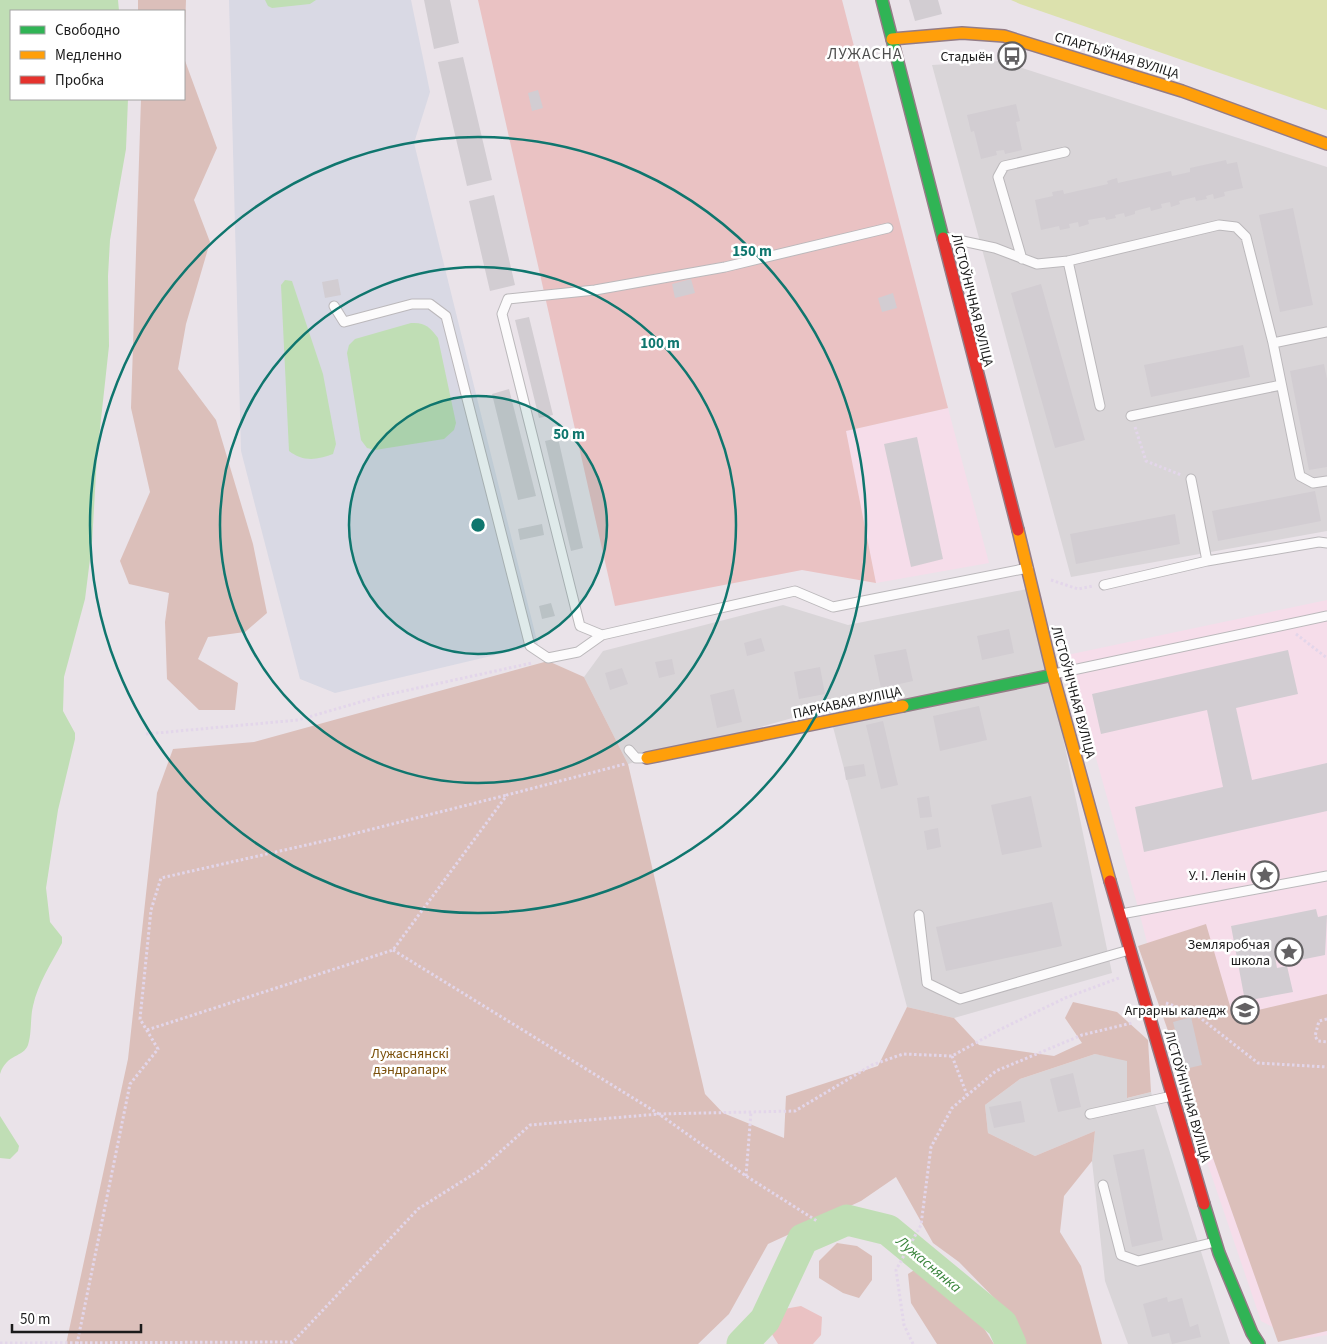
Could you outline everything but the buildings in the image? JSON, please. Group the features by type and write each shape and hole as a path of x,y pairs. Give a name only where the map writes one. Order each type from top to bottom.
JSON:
{"street":[{"name":"ЛІСТОЎНІЧНАЯ ВУЛІЦА","path":"882,0 941,237 1028,568 1053,675 1129,950 1215,1242 1252,1333 1259,1344"},
{"name":"СПАРТЫЎНАЯ ВУЛІЦА","path":"892,38 923,38 960,32 983,32 1004,36 1182,91 1327,144"},
{"name":"ПАРКАВАЯ ВУЛІЦА","path":"647,758 1053,675"}],"lane":[{"path":"1022,259 998,177 1004,166 1065,152"},
{"path":"941,237 995,248 1037,264 1068,261 1219,225 1236,227 1246,237 1273,343 1300,476 1312,483 1327,481"},
{"path":"602,635 580,626 502,314 508,299 596,290 725,267 888,228"},
{"path":"1068,261 1100,406"},
{"path":"334,306 344,322 412,304 430,304 446,316 530,646 548,658 578,652 602,635 795,591 832,607 1028,568"},
{"path":"1273,343 1327,332"},
{"path":"1131,416 1281,385"},
{"path":"1191,479 1207,561"},
{"path":"1104,585 1207,561 1319,542 1327,543"},
{"path":"1053,675 1327,616"},
{"path":"629,750 636,758 647,758"},
{"path":"1120,914 1327,876"},
{"path":"919,915 927,983 960,999 1129,950"},
{"path":"1090,1114 1172,1096"},
{"path":"1103,1185 1120,1255 1138,1261 1215,1242"}],"path":[{"path":"1131,416 1146,461 1191,479"},
{"path":"1028,568 1051,580 1078,589 1104,585"},
{"path":"1284,625 1327,658"},
{"path":"146,734 298,720 381,696 510,669 548,658"},
{"path":"77,1344 130,1084 158,1049 140,1020 152,910 161,878 333,839 647,758"},
{"path":"147,1030 393,950 507,795"},
{"path":"393,950 659,1114 746,1176 817,1221"},
{"path":"0,1343 292,1343 418,1209 480,1170 530,1125 659,1114 796,1111 872,1065 903,1054 952,1056 1065,998 1136,971"},
{"path":"1142,994 1194,1013 1258,1064 1327,1068"},
{"path":"914,1344 904,1325 896,1270 922,1225 931,1147 952,1108 996,1071 1082,1036 1149,1019"},
{"path":"1327,1019 1319,1022 1315,1036 1318,1041 1327,1042"},
{"path":"952,1056 967,1095"},
{"path":"746,1176 751,1112"}],"shaded area":[{"path":"0,0 118,0 119,10 10,10 10,100 128,100 126,149 110,240 108,276 109,346 97,456 92,543 85,599 64,677 63,711 75,733 75,739 58,810 46,888 50,922 62,937 62,943 45,974 35,998 28,1045 26,1049 7,1062 0,1074"},
{"path":"229,0 411,0 430,92 414,143 538,645 335,693 300,679 241,451"},
{"path":"265,0 316,0 310,4 272,8 268,6"},
{"path":"478,0 842,0 948,408 846,431 876,583 802,570 615,606"},
{"path":"1011,0 1327,0 1327,110 1020,4"},
{"path":"1001,61 1327,167 1327,531 1071,577 932,65"},
{"path":"285,280 292,281 323,374 336,444 333,454 321,458 310,459 300,457 289,451 281,285"},
{"path":"411,323 420,323 427,326 438,338 456,423 454,430 444,439 375,450 367,448 361,440 347,353 349,345 355,339"},
{"path":"948,408 989,563 876,583 845,431"},
{"path":"1032,588 1112,973 954,1018 907,1007 828,708 628,764 584,677 603,651 783,605 848,625"},
{"name":"Аграрны каледж","path":"1327,600 1327,1335 1297,1340 1261,1321 1189,1109 1139,911 1067,655"},
{"path":"1095,1054 1127,1060 1128,1098 1151,1092 1230,1344 1128,1344 1105,1281 1092,1161 1095,1131 1035,1156 988,1133 985,1105 1020,1079"},
{"path":"0,1116 19,1146 18,1151 10,1159 0,1158"},
{"path":"801,1306 822,1317 821,1335 813,1344 778,1344 770,1331 784,1309"}],"green space":[{"path":"138,0 186,0 185,29 185,10 138,10"},
{"path":"185,61 217,148 194,200 210,242 186,324 178,369 216,420 253,544 267,613 245,632 208,637 198,659 238,683 235,710 199,710 167,679 165,622 169,593 129,584 120,561 150,492 131,408 141,100 185,100"},
{"name":"Лужаснянскі дэндрапарк","path":"548,661 584,677 628,764 705,1094 723,1113 784,1138 786,1096 878,1066 907,1007 954,1018 979,1045 1054,1056 1082,1043 1065,1018 1073,1002 1117,1012 1148,1040 1151,1092 1127,1098 1127,1061 1095,1054 1020,1079 985,1105 988,1133 1035,1156 1095,1131 1092,1161 1064,1196 1060,1232 1081,1266 1102,1344 1025,1344 1009,1313 959,1262 933,1243 896,1177 861,1201 768,1244 729,1314 698,1344 66,1344 128,1059 157,793 173,749 254,742"},
{"path":"1206,924 1233,1016 1327,994 1327,1331 1278,1342 1138,946"},
{"path":"837,1243 857,1246 872,1256 872,1280 859,1298 843,1293 819,1278 819,1261"},
{"path":"916,1269 974,1313 994,1344 937,1344 911,1303 908,1274"}],"waterway":[{"name":"Лужаснянка","path":"742,1344 765,1320 803,1239 847,1220 888,1230 1002,1324 1011,1344"}],"traffic: fast":[{"path":"882,0 943,238"},
{"path":"903,706 1053,675"},
{"path":"1204,1204 1219,1253 1252,1333 1259,1344"}],"traffic: slow":[{"path":"892,39 962,33 1004,36 1182,91 1327,144"},
{"path":"1018,530 1053,675 1110,881"},
{"path":"647,758 903,706"}],"traffic: jam":[{"path":"943,238 1018,530"},
{"path":"1110,881 1204,1204"}],"place":[{"name":"Стадыён","path":"1012,56"},
{"name":"У. І. Ленін","path":"1265,875"},
{"name":"Земляробчая школа","path":"1289,952"},
{"name":"Аграрны каледж","path":"1245,1010"}],"district":[{"name":"ЛУЖАСНА","path":"865,53"}]}
